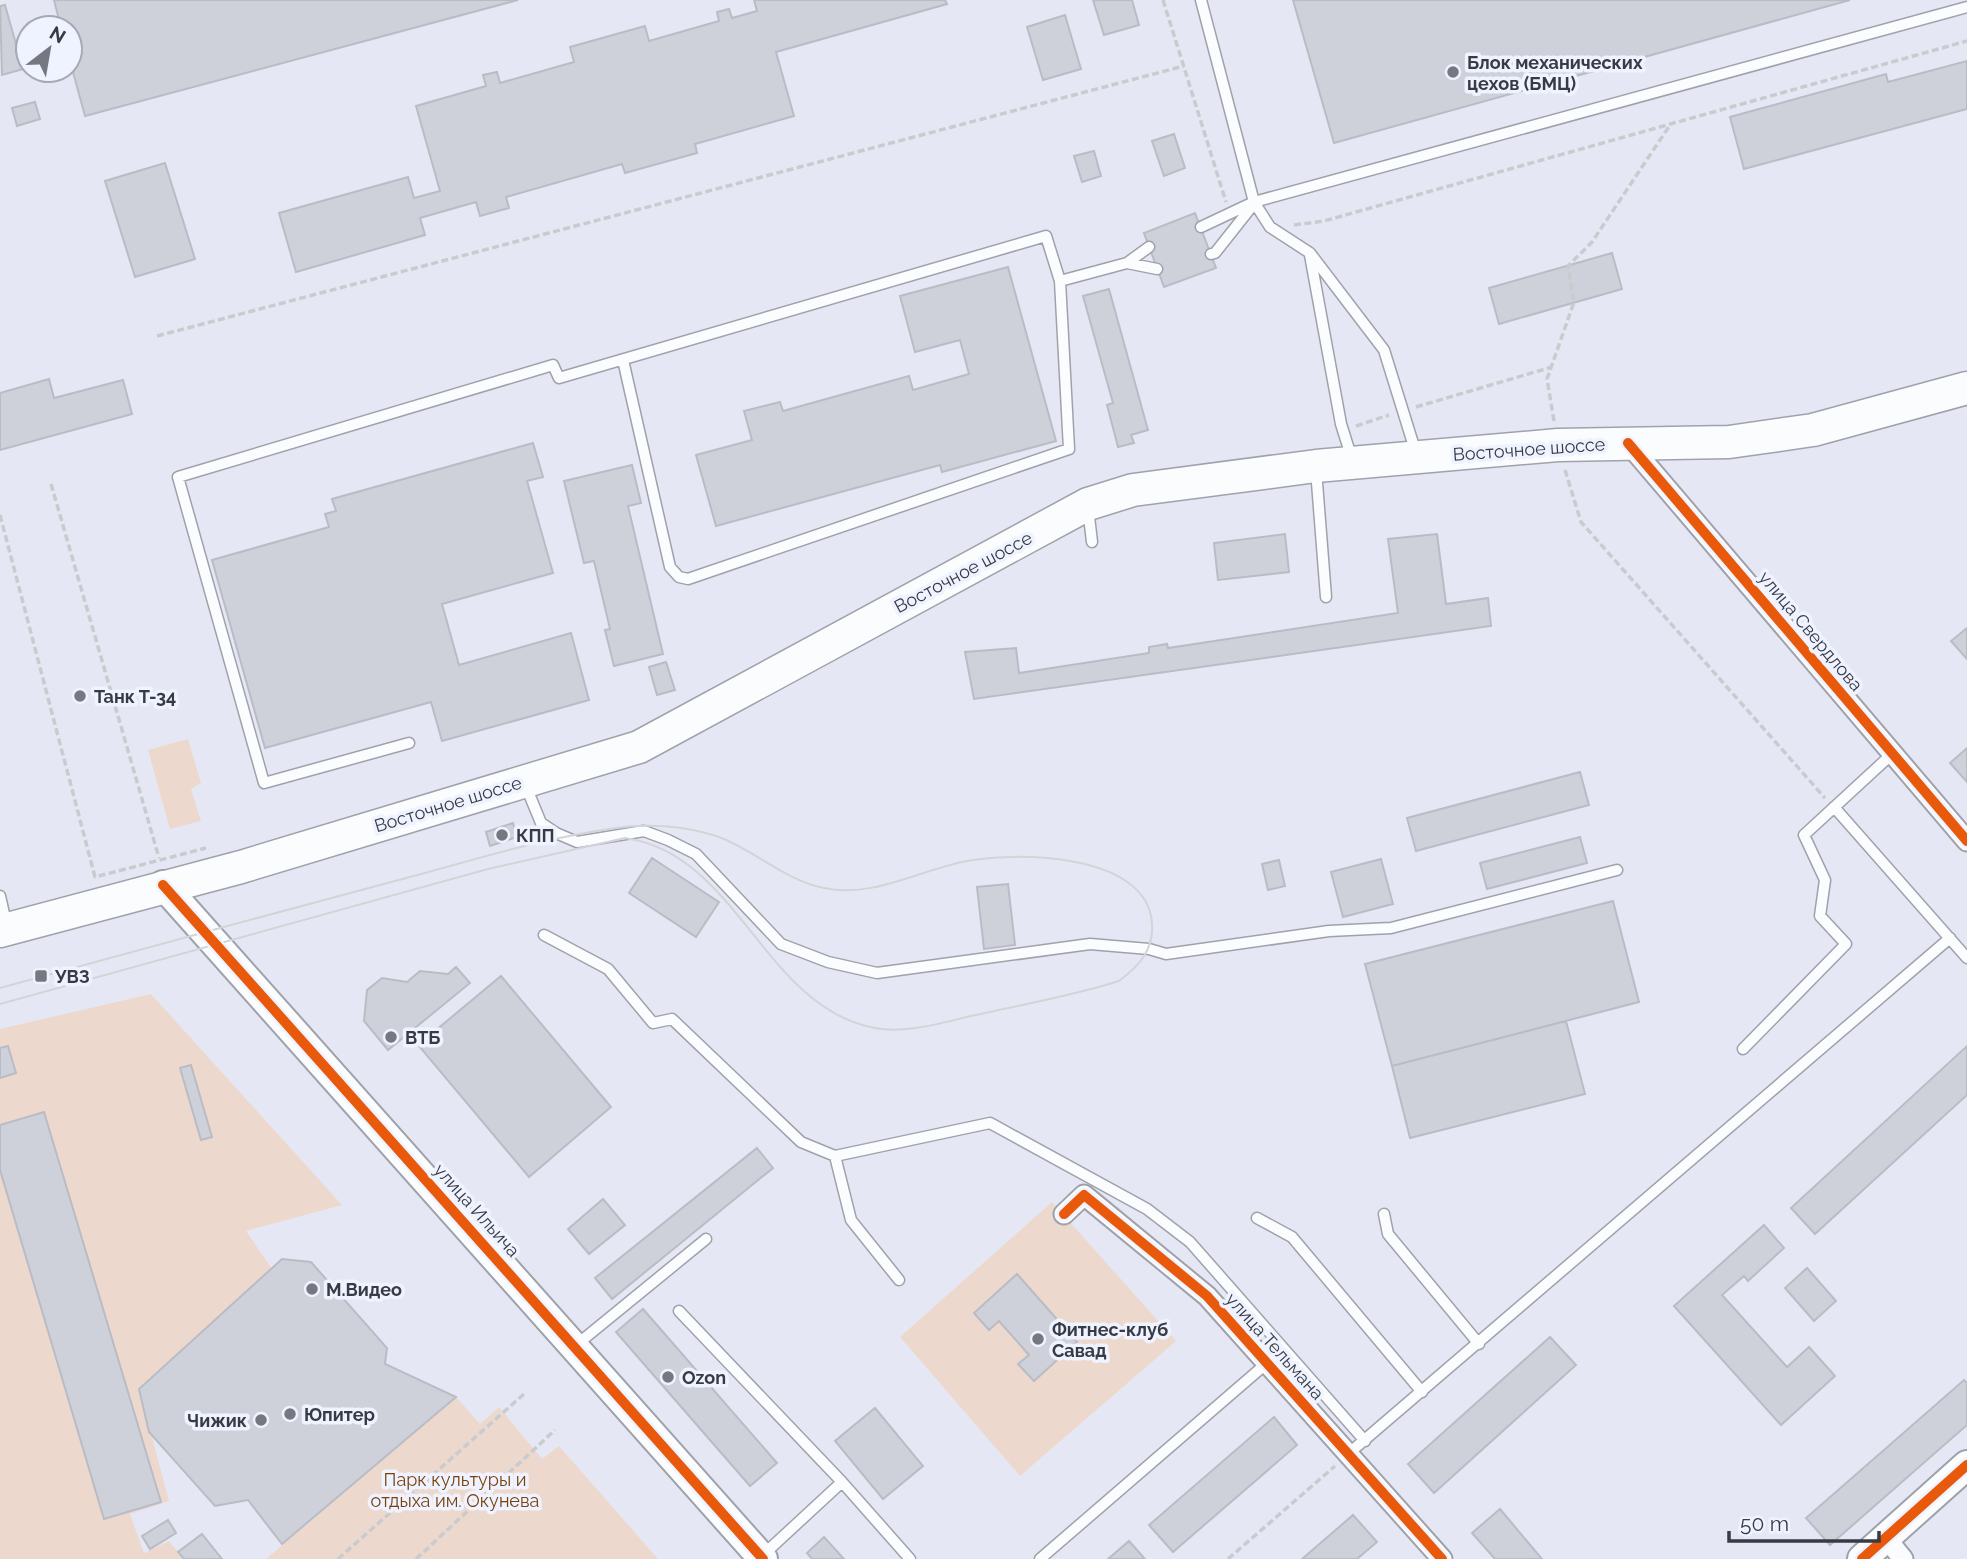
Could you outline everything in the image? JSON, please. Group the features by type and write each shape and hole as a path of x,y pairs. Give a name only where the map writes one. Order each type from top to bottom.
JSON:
{"main road":[{"name":"Восточное шоссе","path":"4,930 161,872 241,867 639,747 1088,504 1133,490 1316,466 1558,445 1729,442 1813,430 1967,388"}],"street":[{"name":"улица Свердлова","path":"1628,443 1967,841"},
{"name":"улица Ильича","path":"161,872 762,1558"},
{"name":"улица Тельмана","path":"1064,1214 1084,1195 1207,1296 1442,1559"},
{"path":"1863,1559 1895,1549 1967,1465"}],"lane":[{"path":"1201,0 1254,202 1270,227 1310,253 1384,350 1418,457"},
{"path":"1201,227 1254,202 1967,7"},
{"path":"1211,254 1215,253 1254,202"},
{"path":"409,743 264,783 178,477 553,365 559,378 1046,236 1060,281 1069,449 697,578 679,577 670,567 623,360"},
{"path":"1060,281 1127,263 1149,247"},
{"path":"1310,253 1341,424 1353,463"},
{"path":"1127,263 1157,269"},
{"path":"1316,466 1326,597"},
{"path":"1088,504 1092,542"},
{"path":"1744,1049 1846,944 1820,916 1825,880 1804,835 1892,754"},
{"path":"524,780 541,822 556,833 578,842 644,831 668,840 696,854 781,944 828,962 877,972 1090,944 1166,954 1329,930 1391,928 1617,870"},
{"path":"1834,807 1967,958"},
{"path":"0,897 4,930"},
{"path":"544,935 608,970 653,1023 672,1018 801,1142 835,1156 990,1123 1147,1209 1190,1242 1365,1441"},
{"path":"1348,1454 1950,938"},
{"path":"835,1156 851,1220 899,1280"},
{"path":"1384,1214 1388,1234 1479,1344"},
{"path":"1257,1218 1292,1237 1422,1392"},
{"path":"575,1347 706,1239"},
{"path":"679,1311 842,1482 910,1559"},
{"path":"1040,1559 1268,1363"},
{"path":"762,1558 842,1482"}],"path":[{"path":"157,336 1184,66"},
{"path":"51,484 161,872"},
{"path":"0,515 95,877 161,872 209,847"},
{"path":"338,1559 524,1394"},
{"path":"416,1559 555,1430"},
{"path":"1228,1559 1348,1454"}],"green space":[{"path":"188,739 201,783 191,789 201,821 170,829 148,750"},
{"path":"151,994 342,1205 246,1231 272,1269 139,1389 169,1501 130,1514 144,1553 169,1541 184,1559 0,1559 0,1029"},
{"name":"Фитнес-клуб Савад","path":"1052,1202 1176,1341 1020,1476 900,1337"},
{"name":"Парк культуры и отдыха им. Окунева","path":"456,1397 480,1424 499,1407 542,1459 559,1446 658,1559 266,1559"}],"building":[{"path":"54,0 518,0 85,116 76,84 84,84 84,14 58,14"},
{"path":"754,0 945,0 947,4 776,52 794,116 695,144 697,153 625,173 622,164 506,197 509,208 480,216 476,202 420,218 425,235 296,272 279,213 408,177 414,198 440,191 416,106 486,86 483,75 497,72 500,83 574,62 570,47 645,26 649,41 719,21 717,12 729,9 732,18 757,11"},
{"path":"1093,0 1132,0 1139,25 1104,35"},
{"name":"Блок механических цехов (БМЦ)","path":"1293,0 1850,0 1334,143"},
{"path":"5,5 14,37 14,72 2,75 0,6"},
{"path":"1065,15 1081,69 1043,80 1027,27"},
{"path":"1967,61 1967,109 1744,169 1730,117 1886,74 1888,82"},
{"path":"35,102 40,119 17,126 12,108"},
{"path":"1174,134 1185,168 1164,176 1152,141"},
{"path":"1094,151 1101,176 1082,182 1074,156"},
{"path":"165,163 195,259 135,277 105,181"},
{"path":"1195,213 1216,268 1164,287 1144,233"},
{"path":"1612,253 1622,289 1499,324 1489,288"},
{"path":"1008,267 1056,441 942,472 940,465 716,526 696,455 752,440 744,411 780,402 783,411 909,376 913,390 969,374 960,340 915,352 900,296"},
{"path":"1109,289 1148,430 1131,435 1134,443 1118,447 1107,405 1113,403 1083,296"},
{"path":"49,379 54,398 123,380 132,414 0,450 0,393"},
{"path":"533,443 543,477 527,481 553,573 442,604 459,665 571,633 589,700 442,741 431,702 265,748 212,560 329,527 325,514 336,511 332,499"},
{"path":"632,465 641,503 628,506 663,654 614,666 605,630 610,629 594,561 584,563 564,481"},
{"path":"1285,534 1289,572 1218,580 1214,543"},
{"path":"1437,534 1446,604 1488,598 1491,626 974,699 965,652 1016,648 1019,673 1149,653 1149,647 1167,644 1168,648 1398,613 1388,539"},
{"path":"1967,628 1967,659 1951,641"},
{"path":"666,662 675,690 657,695 649,667"},
{"path":"1967,748 1967,782 1950,763"},
{"path":"1580,772 1589,805 1416,851 1407,818"},
{"name":"КПП","path":"513,823 517,837 490,846 486,832"},
{"path":"1580,837 1587,863 1487,889 1480,863"},
{"path":"652,858 719,902 696,937 629,893"},
{"path":"1381,859 1393,904 1343,917 1331,872"},
{"path":"1279,860 1285,886 1268,890 1262,864"},
{"path":"1008,884 1015,945 984,949 977,887"},
{"path":"1613,901 1639,1002 1392,1066 1365,964"},
{"path":"456,967 470,983 388,1050 364,1021 367,990 382,978 407,982 420,971 448,974"},
{"path":"501,976 611,1107 529,1177 418,1045"},
{"path":"1566,1021 1585,1094 1410,1138 1392,1066"},
{"path":"8,1046 16,1073 0,1078 0,1048"},
{"path":"1967,1046 1967,1095 1815,1234 1791,1208"},
{"path":"191,1065 212,1137 201,1140 180,1068"},
{"path":"44,1112 161,1502 104,1519 0,1170 0,1125"},
{"path":"757,1148 773,1168 612,1299 595,1278"},
{"path":"603,1199 625,1225 589,1254 568,1229"},
{"path":"1764,1225 1784,1248 1748,1281 1744,1276 1722,1295 1787,1367 1809,1347 1835,1376 1781,1425 1674,1306"},
{"name":"Юпитер","path":"282,1259 311,1262 387,1348 385,1364 456,1397 282,1544 248,1500 215,1506 149,1432 139,1389"},
{"path":"1807,1268 1836,1301 1814,1321 1785,1288"},
{"path":"1017,1274 1077,1342 1034,1381 1018,1364 1029,1355 999,1321 989,1330 974,1313"},
{"path":"643,1309 777,1463 750,1486 616,1332"},
{"path":"1550,1337 1576,1365 1434,1493 1408,1464"},
{"path":"1964,1380 1967,1383 1967,1425 1830,1545 1806,1518"},
{"path":"875,1408 923,1466 883,1499 835,1441"},
{"path":"1274,1417 1297,1445 1173,1552 1149,1525"},
{"path":"1500,1509 1542,1559 1495,1559 1472,1533"},
{"path":"1353,1515 1377,1542 1357,1559 1302,1559"},
{"path":"168,1520 176,1533 150,1549 142,1536"},
{"path":"202,1534 222,1559 184,1559 178,1552"},
{"path":"824,1537 844,1559 812,1559 807,1553"},
{"path":"1129,1541 1145,1559 1108,1559"}],"tram line":[{"path":"0,988 505,851 588,832 641,826 668,826 707,833 732,843 796,879 824,888 842,890 877,887 945,866 985,859 1043,858 1074,862 1103,870 1127,882 1144,900 1152,923 1148,949 1133,969 1119,981 1069,995 928,1026 899,1030 870,1027 833,1013 802,989 695,870 663,849 625,838 488,869 0,1004"}],"cycle path":[{"path":"1628,443 1967,841"},
{"path":"163,885 763,1559"},
{"path":"1064,1214 1084,1195 1207,1296 1442,1559"},
{"path":"1862,1559 1967,1465"}],"place":[{"name":"Блок механических цехов (БМЦ)","path":"1453,72"},
{"name":"Танк Т-34","path":"80,696"},
{"name":"КПП","path":"502,835"},
{"name":"УВЗ","path":"41,976"},
{"name":"ВТБ","path":"391,1037"},
{"name":"М.Видео","path":"312,1289"},
{"name":"Фитнес-клуб Савад","path":"1038,1339"},
{"name":"Ozon","path":"668,1377"},
{"name":"Юпитер","path":"290,1414"},
{"name":"Чижик","path":"261,1420"}]}
